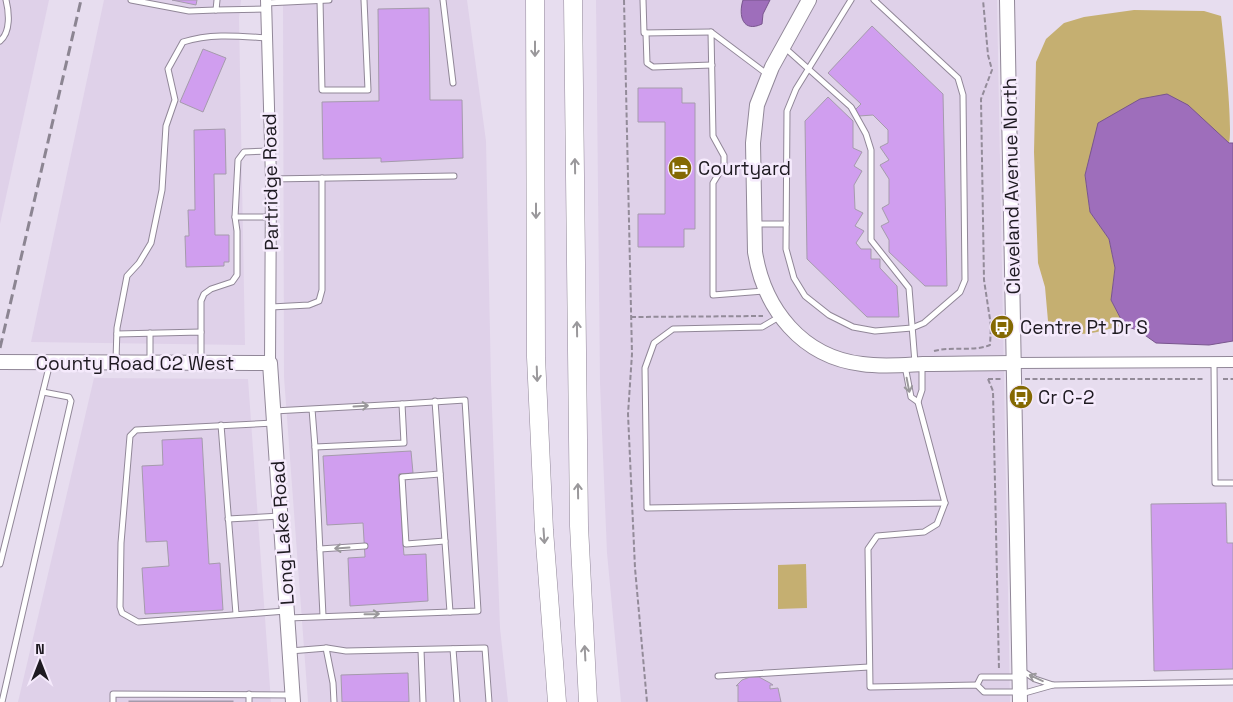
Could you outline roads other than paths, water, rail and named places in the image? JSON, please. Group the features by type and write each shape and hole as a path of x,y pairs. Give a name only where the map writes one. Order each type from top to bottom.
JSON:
{"highway":[{"path":"535,0 537,366 544,530 557,702"},
{"path":"573,0 579,526 588,702"}],"street":[{"path":"809,0 768,76 757,105 754,125 757,262 765,291 780,317 797,336 829,356 862,364 914,361 1014,363 1233,362"},
{"name":"Cleveland Avenue North","path":"1007,0 1020,696"},
{"name":"Partridge Road","path":"266,4 271,179 270,364"},
{"name":"County Road C2 West","path":"0,362 270,364"},
{"name":"Long Lake Road","path":"270,364 293,698"}],"lane":[{"path":"0,41 4,38 9,15 6,0"},
{"path":"131,0 189,11 329,0"},
{"path":"216,10 217,0"},
{"path":"319,0 322,90 368,90 364,0"},
{"path":"443,0 452,83"},
{"path":"643,0 647,63 653,67 712,65"},
{"path":"851,0 796,89 788,111 786,249 794,278 805,296 829,315 853,328 876,331 912,328 924,323 960,292 965,280 963,95 958,78 874,0"},
{"path":"646,33 711,32 768,76"},
{"path":"711,32 713,136 724,156 724,165 713,183 713,295 765,291"},
{"path":"116,363 117,334 127,276 139,263 151,243 162,190 166,126 175,100 168,69 184,42 200,36 217,35 267,38"},
{"path":"783,47 851,107 866,134 871,150 871,240 909,288 914,361 911,397 918,402"},
{"path":"201,363 201,301 204,294 211,289 232,282 237,275 237,231 235,217 238,160 244,152 270,151"},
{"path":"271,179 454,176"},
{"path":"271,307 310,305 319,301 322,290 322,178"},
{"path":"235,217 271,217"},
{"path":"755,224 786,224"},
{"path":"780,317 762,327 673,329 654,343 645,368 647,508 945,503"},
{"path":"117,334 201,332"},
{"path":"150,333 150,363"},
{"path":"914,361 922,390 918,402 945,503 937,524 924,532 876,536 868,548 870,687 977,685 984,692 1020,696 1053,684"},
{"path":"0,564 50,362"},
{"path":"1214,362 1215,483 1233,483"},
{"path":"2,702 71,401 69,397 43,392"},
{"path":"466,400 478,611 323,616 236,614 138,622 122,613 120,606 121,543 130,436 136,430 221,425 274,417 312,409 466,400"},
{"path":"435,401 450,612"},
{"path":"315,447 404,443 402,404"},
{"path":"312,409 323,616"},
{"path":"221,425 236,614"},
{"path":"440,474 402,477 404,544 445,541"},
{"path":"228,519 281,516"},
{"path":"320,549 365,546"},
{"path":"326,648 333,683 334,702"},
{"path":"290,651 326,648 346,651 485,648 489,702"},
{"path":"453,649 457,702"},
{"path":"421,650 423,702"},
{"path":"718,676 869,667"},
{"path":"977,685 981,676 1020,673 1053,684 1233,682"},
{"path":"113,702 113,694 249,694 293,698"},
{"path":"249,694 249,702"}],"railway":[{"path":"0,348 81,0"}],"place":[{"name":"Courtyard","path":"680,168"},
{"name":"Centre Pt Dr S","path":"1002,327"},
{"name":"Cr C-2","path":"1021,397"}]}
